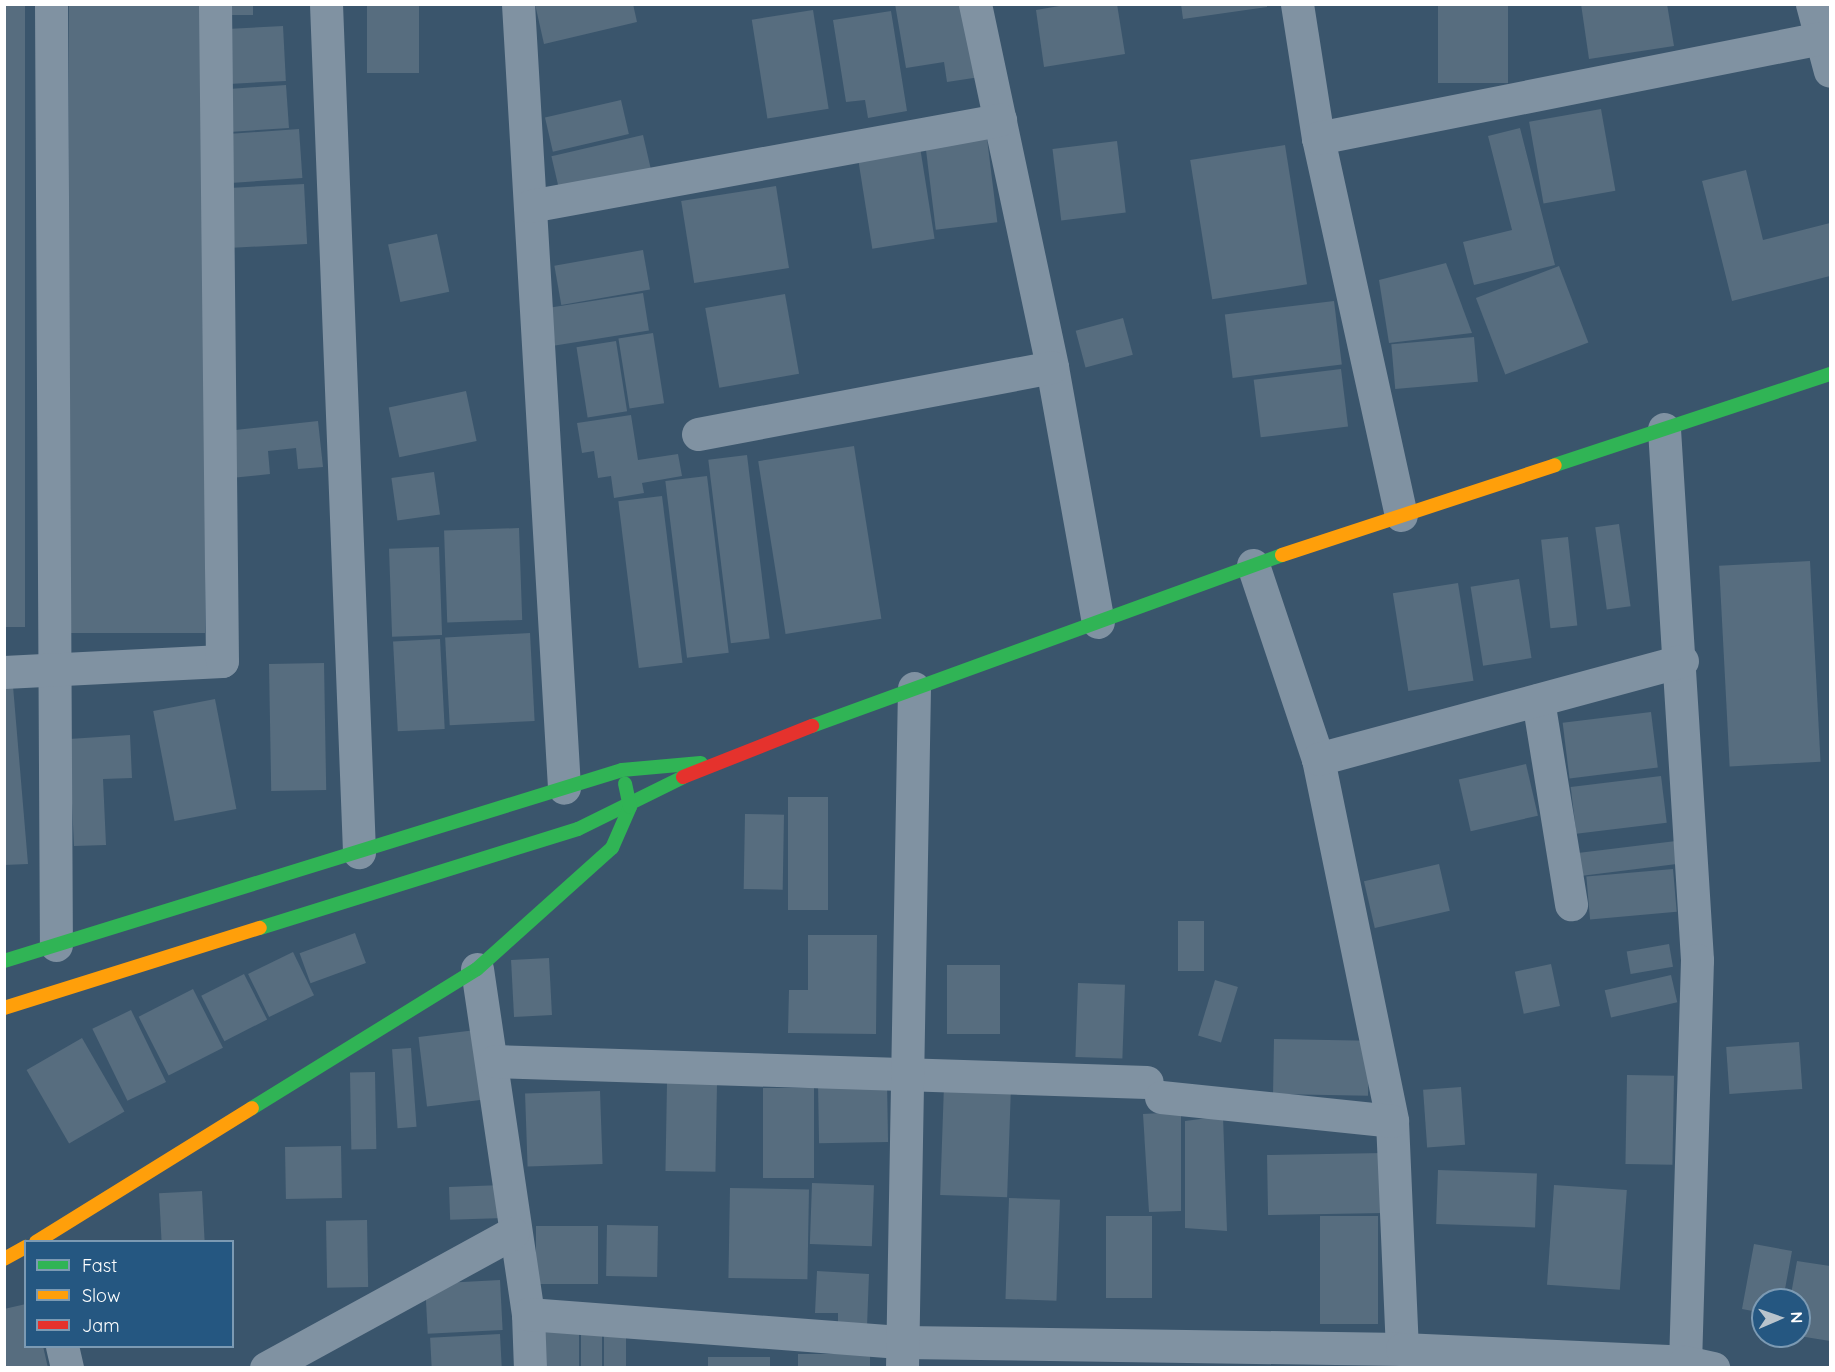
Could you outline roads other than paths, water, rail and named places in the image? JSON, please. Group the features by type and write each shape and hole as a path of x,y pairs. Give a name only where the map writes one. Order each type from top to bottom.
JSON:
{"main road":[{"path":"4,1008 556,836 630,807 715,762 914,688 1401,515 1830,374"},
{"path":"4,961 622,770 715,762"},
{"path":"40,1240 477,969 612,848 630,807 622,770"},
{"path":"4,1259 24,1249"}],"street":[{"path":"51,4 56,945"},
{"path":"4,672 222,661 215,4"},
{"path":"327,4 359,852"},
{"path":"518,4 564,788"},
{"path":"975,4 1052,367 1098,622"},
{"path":"1297,4 1318,138 1401,515"},
{"path":"1812,4 1830,71"},
{"path":"1318,138 1821,38"},
{"path":"530,206 1000,120"},
{"path":"698,434 1052,367"},
{"path":"528,1314 903,1355 1402,1349 1491,1360 1699,1365 1697,960 1682,661 1664,429"},
{"path":"1253,566 1318,759 1392,1120 1402,1349"},
{"path":"1318,759 1682,661"},
{"path":"903,1355 914,688"},
{"path":"1538,700 1571,904"},
{"path":"477,969 495,1060 513,1233 528,1314 530,1368"},
{"path":"495,1060 909,1071 1154,1090 1392,1120"},
{"path":"266,1368 513,1233"},
{"path":"62,1348 67,1368"}]}
